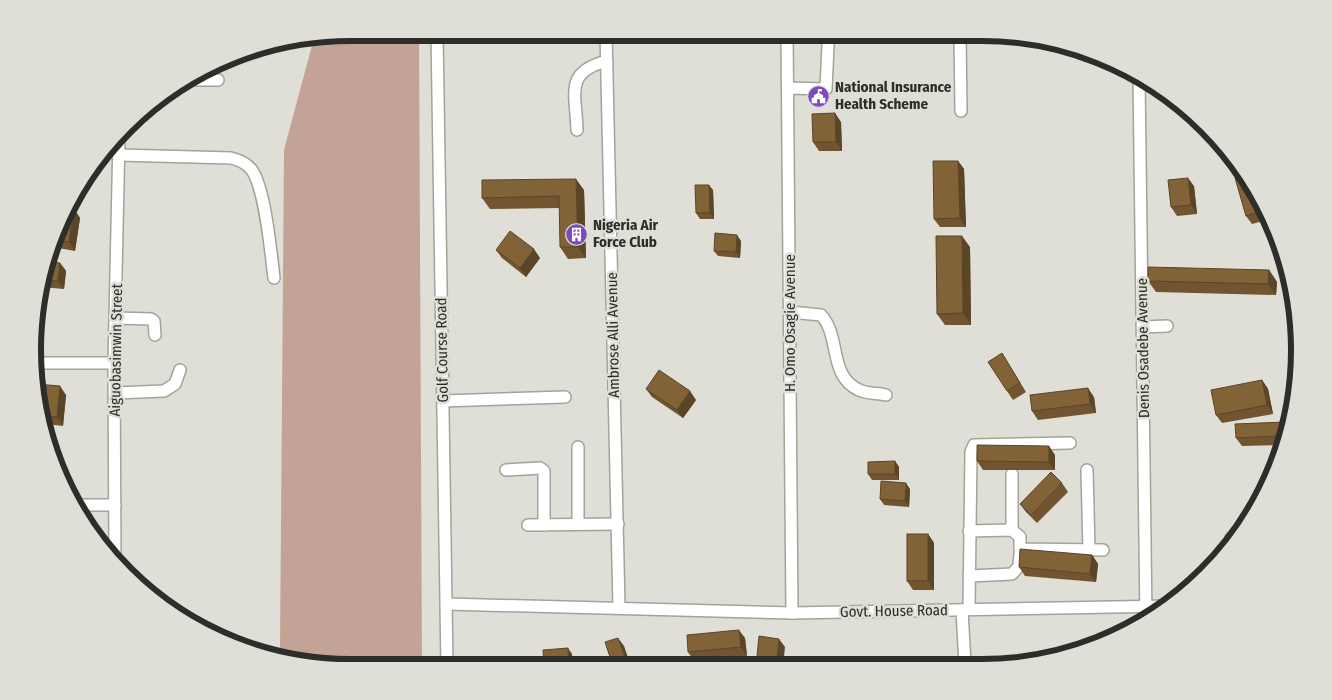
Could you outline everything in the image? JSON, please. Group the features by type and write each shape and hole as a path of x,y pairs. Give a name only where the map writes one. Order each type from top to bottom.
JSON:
{"street":[{"name":"Golf Course Road","path":"437,41 447,659"},
{"name":"Ambrose Alli Avenue","path":"606,41 619,607"},
{"name":"H. Omo Osagie Avenue","path":"787,41 792,612"},
{"path":"960,41 962,111"},
{"path":"788,88 826,89 828,45"},
{"path":"577,130 576,83 578,75 592,65 607,62"},
{"path":"201,80 218,80"},
{"name":"Denis Osadebe Avenue","path":"1139,85 1146,611"},
{"name":"Aiguobasimwin Street","path":"115,550 114,363 119,145"},
{"path":"119,155 231,158 241,161 250,168 255,175 267,222 274,278"},
{"path":"790,312 821,315 828,327 840,369 847,380 859,390 886,395"},
{"path":"116,318 150,319 154,321 155,335"},
{"path":"1143,327 1167,326"},
{"path":"42,363 114,363"},
{"path":"114,393 164,391 175,384 180,370"},
{"path":"443,401 565,397"},
{"path":"964,659 965,609 969,576 971,452 974,445 1070,443"},
{"path":"578,446 578,524"},
{"path":"506,470 540,468 544,470 544,525"},
{"path":"1087,470 1088,550"},
{"path":"1012,474 1012,530"},
{"path":"84,505 115,505"},
{"path":"528,525 618,524"},
{"path":"969,576 1012,574 1019,566 1020,549 1020,537 1012,530 970,531"},
{"path":"1020,549 1103,550"},
{"name":"Govt. House Road","path":"447,604 792,612 1155,606"}],"shaded area":[{"path":"350,41 419,41 422,659 330,658 281,651 284,150 312,44"}],"building":[{"path":"835,113 836,142 813,142 812,114"},
{"path":"933,161 958,161 960,218 934,219"},
{"path":"1188,178 1191,205 1171,207 1168,180"},
{"path":"1235,178 1239,178 1258,212 1246,216"},
{"path":"576,179 578,247 560,247 559,196 482,198 482,180"},
{"path":"695,185 709,185 710,213 696,213"},
{"path":"74,212 69,242 62,241"},
{"path":"510,231 534,249 520,268 496,250"},
{"path":"715,233 737,235 736,252 714,251"},
{"path":"936,236 962,236 963,313 937,314"},
{"path":"54,262 60,263 58,281 50,280"},
{"path":"1148,267 1269,270 1268,284 1148,281"},
{"path":"1002,353 1020,383 1007,391 988,362"},
{"path":"659,370 690,391 677,410 646,389"},
{"path":"1262,380 1267,405 1216,415 1211,390"},
{"path":"43,385 60,386 57,417 49,416"},
{"path":"1088,388 1090,404 1032,411 1030,395"},
{"path":"1282,422 1278,436 1236,438 1235,424"},
{"path":"977,445 1049,446 1049,462 977,461"},
{"path":"895,461 895,474 868,474 868,462"},
{"path":"1051,472 1062,483 1031,515 1020,504"},
{"path":"881,481 906,483 905,501 880,499"},
{"path":"907,534 928,534 928,581 907,581"},
{"path":"1020,549 1092,555 1090,574 1019,567"},
{"path":"739,630 741,647 688,652 687,635"},
{"path":"759,636 779,639 777,659 757,659"},
{"path":"618,638 626,659 611,659 605,642"},
{"path":"568,648 569,659 544,659 543,650"}],"place":[{"name":"National Insurance Health Scheme","path":"819,96"},
{"name":"Nigeria Air Force Club","path":"577,234"}]}
